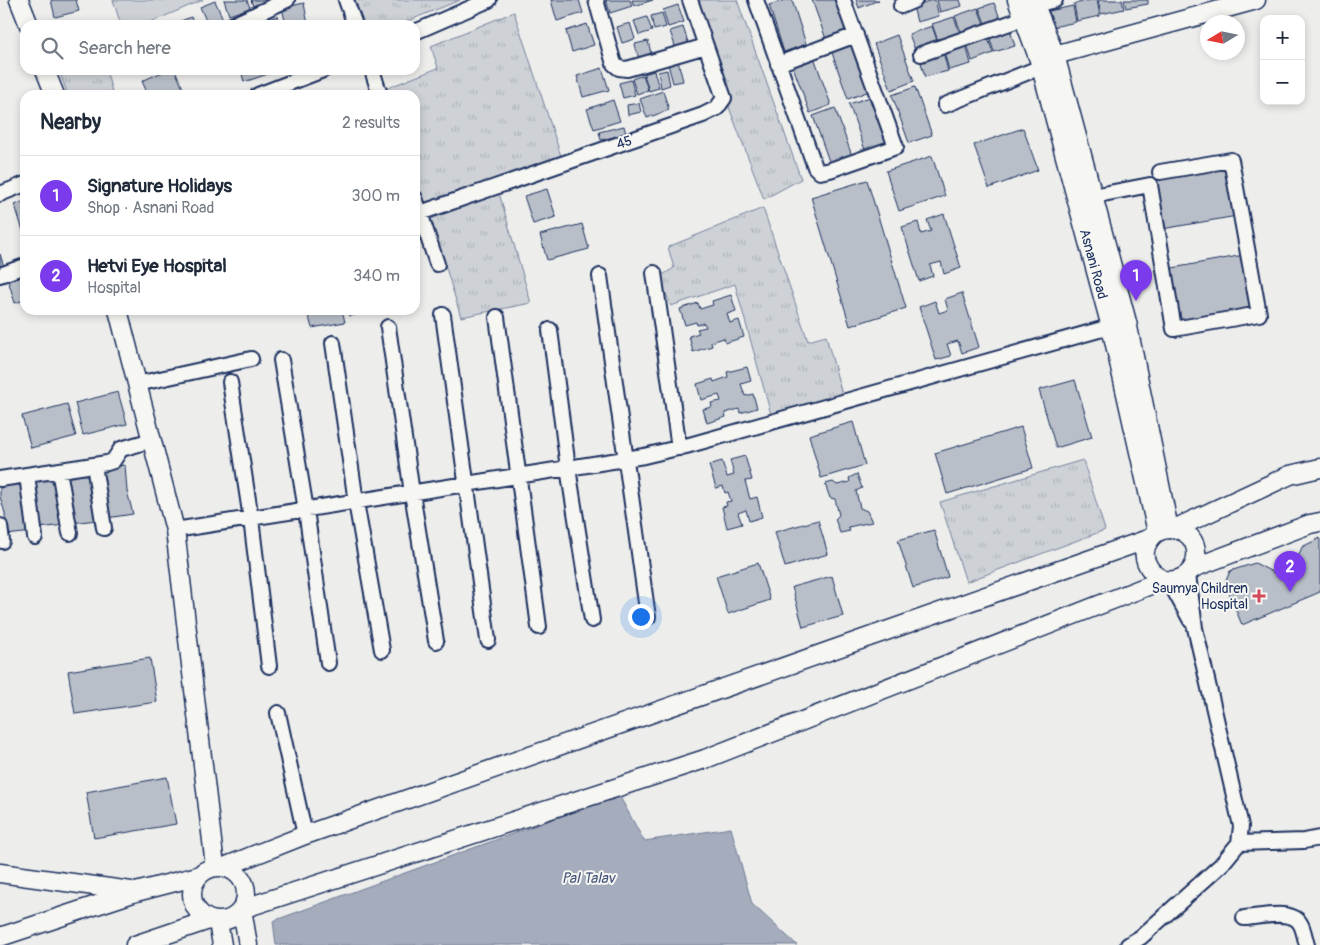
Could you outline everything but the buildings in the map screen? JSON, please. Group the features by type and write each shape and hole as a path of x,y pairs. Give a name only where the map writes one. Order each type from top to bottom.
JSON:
{"street":[{"path":"19,0 27,20"},
{"path":"243,20 287,0"},
{"path":"346,0 353,20"},
{"path":"420,30 489,0"},
{"path":"596,0 614,64 619,68 627,69 706,46"},
{"name":"45","path":"420,213 684,122 717,108 724,98 690,0"},
{"path":"756,0 815,167 820,172 896,147 843,0"},
{"path":"901,6 915,0"},
{"name":"Asnani Road","path":"1018,0 1031,8 1119,324"},
{"path":"921,54 1031,8 1056,0"},
{"path":"945,104 1045,61 1256,0"},
{"path":"778,64 856,35"},
{"name":"Asnani Road","path":"1045,61 1093,196 1163,532"},
{"path":"47,75 53,90"},
{"path":"271,90 310,75"},
{"path":"374,75 378,90"},
{"path":"1093,196 1150,185 1174,329 1260,314 1231,160 1160,172"},
{"path":"0,194 20,186"},
{"path":"420,213 437,264"},
{"path":"0,274 20,268"},
{"path":"654,273 679,448"},
{"path":"600,276 648,617"},
{"path":"119,315 175,530 220,866"},
{"path":"443,315 488,640"},
{"path":"496,317 539,627"},
{"path":"175,530 626,459 679,448 1119,324"},
{"path":"388,328 436,641"},
{"path":"550,330 568,468 592,620"},
{"path":"333,344 356,502 382,650"},
{"path":"137,384 251,359"},
{"path":"281,360 306,510 328,663"},
{"path":"230,382 251,519 269,666"},
{"path":"0,479 113,461 121,449 152,440"},
{"path":"94,465 104,528"},
{"path":"0,936 136,892 198,876 207,869 1163,532 1290,475 1320,468"},
{"path":"59,470 70,533"},
{"path":"27,475 35,537"},
{"path":"242,909 704,759 1166,580 1180,579 1191,571 1310,524 1320,522"},
{"path":"0,526 2,541"},
{"path":"1128,945 1142,941 1221,865 1239,843 1241,826 1234,788 1195,628 1191,571 1196,560 1197,551 1189,536 1182,531 1163,532 1146,545 1146,562 1156,576 1166,580 1195,628"},
{"path":"278,713 305,835"},
{"path":"1239,843 1304,841 1320,838"},
{"path":"135,945 213,921 227,920 236,916 246,900 244,883 239,875 232,870 220,866"},
{"path":"0,872 136,892"},
{"path":"198,876 191,889 194,907 200,915 213,921 222,945"},
{"path":"242,909 248,945"},
{"path":"1244,918 1288,914 1296,917 1301,924 1306,945"}],"green space":[{"path":"113,0 203,0 156,20 119,20"},
{"path":"348,0 460,0 410,20 355,20"},
{"path":"688,0 737,0 801,179 764,199"},
{"path":"514,12 561,156 423,210 420,201 420,90 382,90 438,68 431,46"},
{"path":"61,75 107,75 112,90 66,90"},
{"path":"499,193 531,303 461,317 431,219"},
{"path":"763,208 808,341 826,336 843,398 772,418 735,284 671,306 659,277 674,268 668,247"},
{"path":"1083,460 1105,530 966,582 940,502"}],"water":[{"name":"Pal Talav","path":"619,795 644,841 731,828 752,904 797,945 276,945 273,921"}],"place":[{"name":"Signature Holidays","path":"1136,301"},
{"name":"Hetvi Eye Hospital","path":"1290,592"},
{"name":"Saumya Children Hospital","path":"1259,596"}]}
